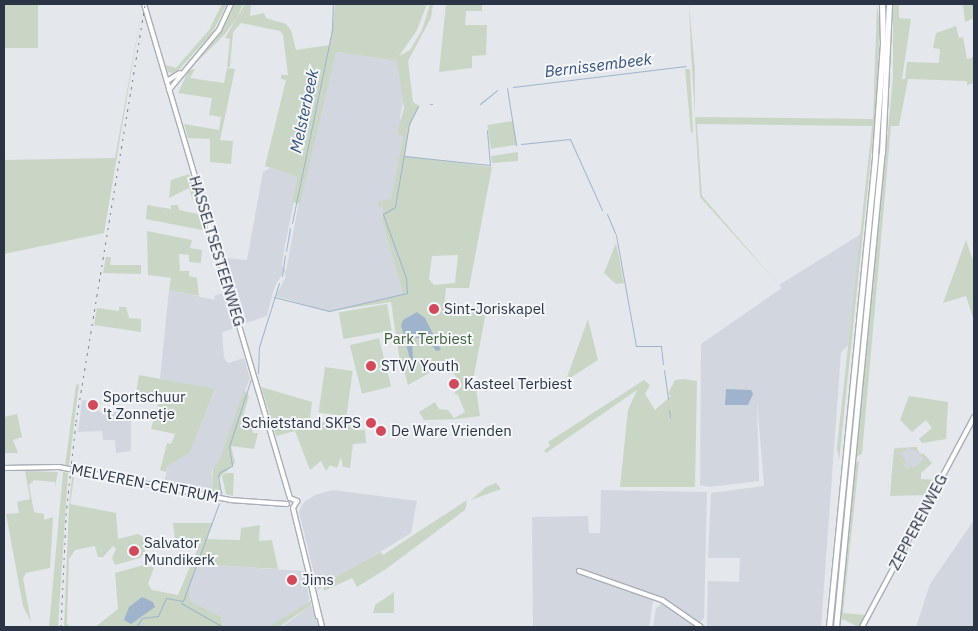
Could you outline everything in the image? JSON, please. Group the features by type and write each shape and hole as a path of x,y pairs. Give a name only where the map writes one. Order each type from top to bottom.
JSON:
{"highway":[{"path":"829,627 876,145 883,44 882,4"},
{"path":"836,627 882,154 889,4"}],"main road":[{"name":"HASSELTSESTEENWEG","path":"144,4 290,498 297,501 293,508"},
{"path":"170,90 182,72 214,37 232,4"},
{"path":"167,82 182,72"},
{"name":"ZEPPERENWEG","path":"862,627 974,417"},
{"name":"MELVEREN-CENTRUM","path":"4,468 59,467 230,500 287,504"},
{"path":"290,498 287,504 293,508 322,627"},
{"path":"580,571 662,600 701,627"}],"shaded area":[{"path":"336,52 397,61 404,97 400,117 403,136 391,199 379,206 383,206 382,220 403,294 329,312 276,296 286,276 284,271 274,288 267,316 246,323 224,258 247,260 263,172 270,168 299,177 284,250 282,265 286,271 303,181"},
{"path":"861,234 848,345 841,352 821,627 707,627 708,581 739,582 740,558 708,558 711,493 764,486 757,400 759,481 709,487 700,485 701,344 782,288 779,285"},
{"path":"169,290 215,300 214,296 225,292 236,328 222,332 224,358 228,363 244,358 250,378 222,457 212,470 212,492 164,482 168,466 190,451 215,390 160,379"},
{"path":"82,400 101,402 99,412 131,411 131,451 116,453 115,440 103,440 102,431 78,432"},
{"path":"915,447 931,464 921,473 921,480 891,479 895,448"},
{"path":"333,490 417,501 411,533 318,590 299,512 304,502 315,495"},
{"path":"601,490 707,492 704,618 700,622 654,594 649,627 533,627 532,517 588,516 589,533 600,533"},
{"path":"974,520 974,627 916,627 930,584"},
{"path":"197,564 304,571 310,603 268,627 226,627 221,624 222,617 190,601 189,588"},
{"path":"665,604 698,627 653,627 656,608"},
{"path":"311,605 319,627 282,627"}],"green space":[{"path":"4,4 38,4 38,48 4,48"},
{"path":"222,4 227,4 212,33 175,74 168,72 166,65 176,68 209,30"},
{"path":"235,4 243,4 237,18 225,34 194,65 221,33"},
{"name":"Park Terbiest","path":"245,4 251,4 250,16 264,13 266,18 286,24 291,30 296,50 330,45 335,4 427,4 417,30 399,56 410,50 422,30 430,4 433,4 431,18 408,61 413,102 419,106 409,127 405,156 492,167 469,288 446,288 444,307 487,307 474,375 480,416 457,419 424,420 419,412 435,402 439,409 448,410 454,418 465,412 458,395 454,393 462,386 447,363 408,385 402,362 400,362 391,302 337,310 403,294 382,220 383,207 378,206 379,201 391,199 403,136 397,134 404,108 397,61 336,52 300,204 292,202 298,177 265,166 286,80 281,79 281,75 288,75 283,35 280,31 241,23 233,32 230,67 227,67 230,39 225,38","holes":["458,255 455,283 434,285 429,279 432,256"]},
{"path":"446,4 482,4 482,11 466,11 465,25 487,25 486,55 472,56 472,68 439,72"},
{"path":"689,4 695,70 695,116 691,53"},
{"path":"877,4 880,26 876,109 839,461 837,447 872,126 697,124 702,196 779,285 700,197 695,117 873,119"},
{"path":"893,4 899,4 899,18 911,19 902,79 905,79 907,62 939,63 940,49 933,48 936,33 956,26 959,38 963,37 967,59 974,57 974,83 967,85 967,81 908,79 899,126 891,126 862,454 856,457 893,78"},
{"path":"963,4 974,4 974,18 965,22"},
{"path":"142,8 104,233 4,254 4,160 115,158"},
{"path":"227,68 235,69 220,140 233,141 231,164 210,162 210,139 188,138 184,124 219,130 221,117 209,115 212,98 178,93 189,70 195,69 190,78 224,83"},
{"path":"685,69 690,69 693,132 691,133"},
{"path":"513,121 517,145 491,149 487,125"},
{"path":"518,152 518,161 492,163 491,156"},
{"path":"189,174 197,198 193,200 189,188 169,198 171,180"},
{"path":"147,205 171,209 171,205 178,205 179,210 202,215 207,231 146,219"},
{"path":"147,231 192,240 190,248 202,250 201,263 189,262 189,255 179,254 180,271 189,271 189,276 197,278 199,296 169,290 171,278 148,275"},
{"path":"966,240 974,263 974,321 966,296 943,303"},
{"path":"616,243 624,283 616,284 604,273"},
{"path":"106,257 111,257 110,265 141,265 141,274 103,273"},
{"path":"387,304 392,331 343,339 339,313"},
{"path":"119,307 126,307 129,318 141,319 141,332 94,325 97,308 119,311"},
{"path":"588,319 598,360 566,380"},
{"name":"STVV Youth","path":"379,338 391,387 362,394 350,345"},
{"path":"325,367 353,371 346,416 319,413"},
{"path":"139,375 215,389 190,452 168,466 166,472 160,470 167,443 171,444 175,434 151,429 160,398 136,393"},
{"path":"644,380 650,385 645,394 655,410 671,396 668,394 675,380 697,381 695,487 620,487 628,410 637,390 546,453 544,450 550,446 548,442"},
{"path":"79,384 69,465 65,465 76,385"},
{"path":"261,387 312,402 310,418 273,424"},
{"path":"244,390 249,396 240,427 251,424 253,433 258,433 254,449 231,446 235,463 218,479 223,494 212,492 213,469 221,457"},
{"path":"909,396 948,402 946,439 922,443 919,439 932,428 926,420 912,432 900,420"},
{"path":"17,414 22,437 13,440 18,453 4,453 4,417"},
{"path":"351,419 359,430 365,430 366,443 353,444 350,468 343,467 341,457 337,468 330,465 326,471 321,461 310,470 295,431 276,436 274,428"},
{"path":"917,447 918,452 908,448 900,454 907,462 904,466 907,469 911,465 914,468 924,459 921,455 923,453 932,463 921,473 921,479 937,480 930,495 890,496 894,449"},
{"path":"859,461 843,613 865,615 859,627 842,619 839,627 855,462"},
{"path":"25,471 58,472 55,487 55,482 34,480 29,485 34,512 44,514 44,520 53,517 50,568 26,573 23,578 31,622 23,606 6,514 19,513 17,502 30,499"},
{"path":"63,472 68,473 58,627 49,627"},
{"path":"226,473 234,473 233,496 226,494 222,476"},
{"path":"72,477 74,478 70,504 116,513 118,539 138,534 143,537 145,552 140,558 115,565 112,558 116,549 113,546 103,557 98,557 95,546 75,550 69,559 67,624 71,627 64,627 69,505"},
{"path":"496,483 501,489 471,500 486,487"},
{"path":"467,500 465,510 386,569 357,587 352,578 324,591 323,586 329,585 329,581 381,552 383,555"},
{"path":"173,523 213,523 206,539 240,540 241,528 260,525 259,541 272,540 278,569 197,564 189,588 190,601 222,617 221,624 228,627 95,627 118,609 115,573 151,563 150,558 156,562 148,584 152,590 178,595 200,543 175,539"},
{"path":"394,592 394,613 373,613 375,605"},
{"path":"311,601 311,605 279,627 268,627"}],"water":[{"path":"417,312 425,318 441,350 436,351 427,338 412,338 413,360 410,359 401,325 403,320"},
{"path":"726,389 751,390 753,394 748,405 725,405"},
{"path":"142,597 153,602 155,607 131,624 124,620 129,607"}],"waterway":[{"name":"Melsterbeek","path":"292,223 332,29 333,4"},
{"name":"Bernissembeek","path":"513,87 686,66"},
{"path":"507,88 516,145"},
{"path":"480,104 497,90"},
{"path":"274,297 329,311 407,293 406,278 383,214 395,207 409,124 418,106"},
{"path":"404,156 490,165 487,130"},
{"path":"521,144 570,139 602,210"},
{"path":"607,214 615,233"},
{"name":"Melsterbeek","path":"286,251 290,228"},
{"path":"616,235 636,346 661,346 663,364"},
{"name":"Melsterbeek","path":"282,276 285,255"},
{"name":"Melsterbeek","path":"258,373 259,347 279,283"},
{"path":"664,370 668,399"},
{"name":"Melsterbeek","path":"221,494 218,476 220,472 232,466 229,447 251,379"},
{"path":"669,410 670,417"},
{"name":"Melsterbeek","path":"136,627 142,618 158,616 166,598 183,601 219,503"},
{"path":"181,603 223,627"}],"railway":[{"path":"61,627 66,515 76,422 145,4"}],"place":[{"name":"Sint-Joriskapel","path":"434,309"},
{"name":"STVV Youth","path":"371,366"},
{"name":"Kasteel Terbiest","path":"454,384"},
{"name":"Sportschuur 't Zonnetje","path":"93,405"},
{"name":"Schietstand SKPS","path":"371,423"},
{"name":"De Ware Vrienden","path":"381,431"},
{"name":"Salvator Mundikerk","path":"134,551"},
{"name":"Jims","path":"292,580"}]}
